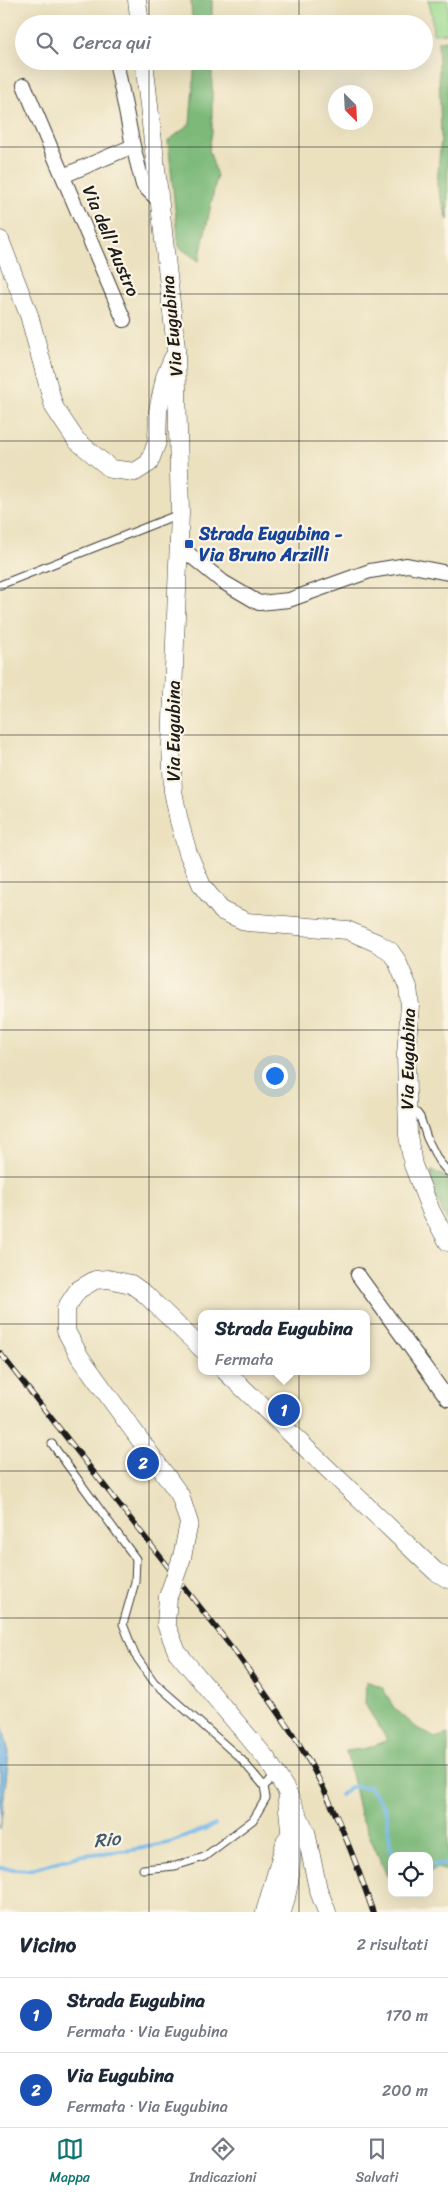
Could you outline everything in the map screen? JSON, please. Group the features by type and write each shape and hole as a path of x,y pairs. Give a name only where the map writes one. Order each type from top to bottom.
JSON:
{"street":[{"path":"137,0 139,15"},
{"path":"118,70 143,185 160,200"},
{"name":"Via Eugubina","path":"145,70 176,348 180,514 171,746 173,791 179,821 188,853 202,886 222,911 247,922 347,930 363,936 390,951 408,987 410,1005 406,1110 413,1165 431,1211 448,1242"},
{"name":"Via dell'Austro","path":"24,85 124,320"},
{"name":"Via dell'Austro","path":"63,176 133,146"},
{"path":"0,240 29,315 54,407 76,440 111,469 135,472 149,463 157,442 158,411 166,377 176,348"},
{"path":"179,546 223,582 259,603 289,600 370,571 407,565 448,573"},
{"path":"358,1275 448,1399"},
{"path":"198,1345 145,1294 126,1282 108,1279 95,1280 78,1290 66,1308 66,1331 80,1357 180,1495 189,1523 188,1538 168,1597 166,1624 177,1652 266,1758 290,1828 292,1858 289,1890 282,1912"},
{"path":"229,1375 435,1571 448,1579"},
{"path":"276,1783 306,1832 318,1889 327,1912"},
{"path":"265,1912 290,1828"}],"lane":[{"path":"0,584 180,514"},
{"path":"406,1110 417,1113 426,1138 438,1160 448,1172"},
{"path":"52,1444 136,1559 135,1582 123,1624 135,1655 154,1682 241,1759 276,1783 253,1820 204,1857 175,1866 143,1869"}],"green space":[{"path":"191,0 212,0 212,15 192,15"},
{"path":"428,0 448,0 448,33 433,34 432,14"},
{"path":"448,40 448,220 437,185 441,137 438,41"},
{"path":"194,70 212,70 212,132 209,150 217,176 199,261 179,247 168,141 190,124"},
{"path":"432,1170 448,1178 448,1223 431,1188"},
{"path":"366,1681 382,1687 394,1708 417,1728 435,1738 448,1734 448,1871 436,1868 433,1870 433,1852 388,1852 387,1876 360,1814 346,1751 368,1748 387,1740 365,1704"}],"water":[{"path":"0,1717 9,1753 0,1830"}],"waterway":[{"name":"Rio","path":"341,1795 350,1787 369,1787 386,1809 391,1852"},
{"name":"Rio","path":"0,1868 28,1870 83,1855 132,1850 169,1843 215,1825"},
{"name":"Rio","path":"433,1865 448,1863"}],"railway":[{"path":"0,1353 236,1653 284,1721 311,1764 331,1805 350,1848 373,1912"}],"place":[{"name":"Strada Eugubina - Via Bruno Arzilli","path":"189,544"},
{"name":"Strada Eugubina","path":"284,1410"},
{"name":"Via Eugubina","path":"143,1463"}]}
